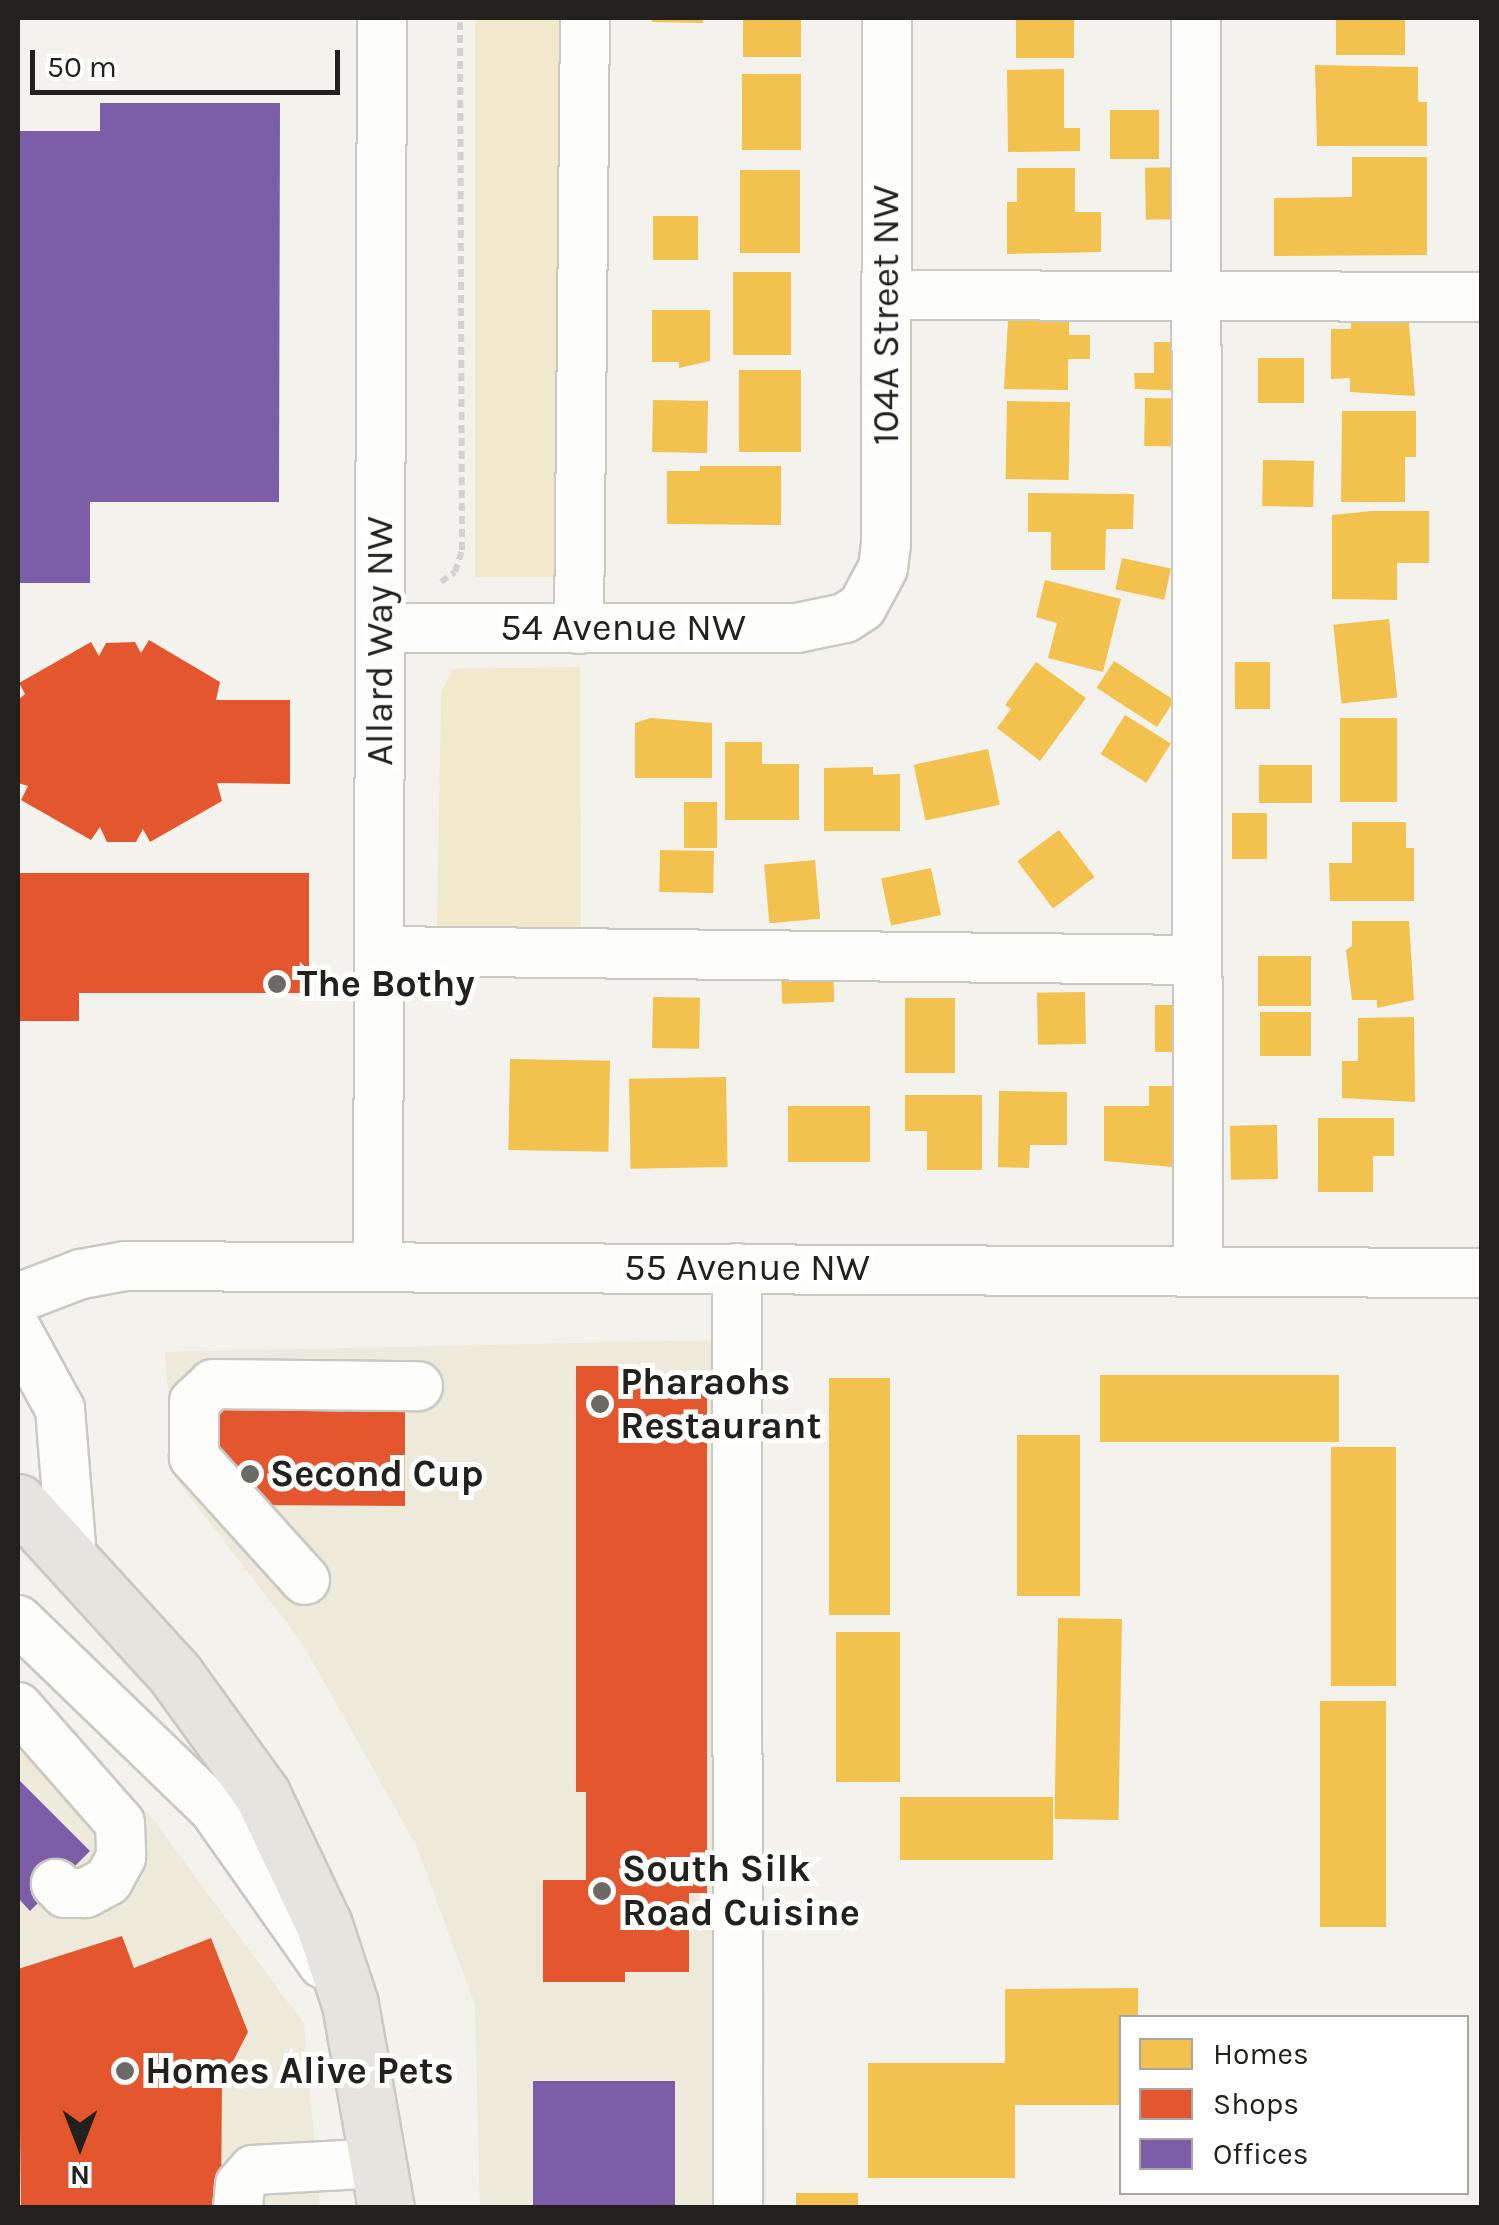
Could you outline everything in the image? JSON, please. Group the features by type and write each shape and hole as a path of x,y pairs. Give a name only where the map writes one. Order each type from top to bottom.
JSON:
{"main road":[{"path":"18,1502 175,1674 254,1780 324,1925 355,2023 384,2185"}],"street":[{"name":"Allard Way NW","path":"378,1265 382,18"},
{"path":"578,629 585,18"},
{"name":"104A Street NW","path":"862,607 884,568 886,545 887,18"},
{"path":"1196,18 1198,1271"},
{"path":"886,295 1482,297"},
{"name":"54 Avenue NW","path":"380,628 797,628 846,618 862,607"},
{"path":"379,950 1198,960"},
{"name":"55 Avenue NW","path":"18,1298 102,1268 378,1265 1482,1272"},
{"path":"737,1268 738,2208"},
{"path":"18,1332 60,1409 72,1559"},
{"path":"306,1580 194,1457 194,1402 213,1384 418,1386"},
{"path":"18,1620 213,1808 355,2023"},
{"path":"18,1707 120,1823 121,1858 108,1881 85,1894 66,1893 56,1884"},
{"path":"238,2208 240,2185 254,2170 384,2185"}],"path":[{"path":"438,585 454,572 462,550 460,18"}],"shaded area":[{"path":"475,18 569,18 569,577 475,577"},
{"path":"580,667 581,931 437,931 441,692 453,669"},
{"path":"761,1339 766,2207 480,2207 475,2005 416,1845 301,1641 175,1478 165,1352"},
{"path":"18,1688 151,1817 304,2024 320,2207 18,2207"}],"building: Homes":[{"path":"652,18 703,18 703,23 652,22"},
{"path":"743,18 801,18 801,57 743,57"},
{"path":"1016,18 1074,18 1074,58 1016,58"},
{"path":"1336,18 1405,18 1405,55 1336,55"},
{"path":"1315,65 1418,67 1418,102 1427,102 1427,146 1317,146"},
{"path":"1064,69 1064,128 1080,128 1080,151 1008,152 1007,70"},
{"path":"742,74 801,74 801,150 742,150"},
{"path":"1110,110 1159,110 1159,159 1110,159"},
{"path":"1352,157 1427,157 1427,255 1274,256 1274,198 1352,197"},
{"path":"1190,167 1191,219 1146,220 1145,168"},
{"path":"1017,168 1075,168 1075,212 1101,212 1101,252 1007,254 1007,202 1017,202"},
{"path":"740,170 800,170 800,253 740,253"},
{"path":"653,216 698,216 698,260 653,260"},
{"path":"733,272 791,272 791,355 733,355"},
{"path":"1009,304 1069,305 1069,335 1090,335 1090,359 1068,359 1068,390 1004,389"},
{"path":"652,310 710,310 710,361 679,368 679,362 652,362"},
{"path":"1408,312 1415,396 1350,392 1350,378 1331,379 1331,329 1351,329 1351,313"},
{"path":"1154,342 1191,342 1191,391 1135,389 1134,373 1154,373"},
{"path":"1258,358 1304,358 1304,403 1258,403"},
{"path":"739,370 801,370 801,452 739,452"},
{"path":"1145,398 1193,399 1192,447 1144,446"},
{"path":"653,400 708,401 707,453 652,452"},
{"path":"1007,401 1070,402 1069,480 1006,479"},
{"path":"1342,411 1416,411 1416,457 1405,457 1405,502 1341,502"},
{"path":"1263,460 1314,461 1313,507 1262,506"},
{"path":"700,466 781,466 781,525 667,524 667,471 700,471"},
{"path":"1028,493 1134,494 1133,529 1106,529 1105,570 1051,570 1051,532 1028,532"},
{"path":"1429,511 1429,563 1397,563 1397,600 1332,599 1332,515"},
{"path":"1122,558 1171,568 1164,600 1115,589"},
{"path":"1045,580 1121,599 1103,672 1048,658 1057,623 1036,617"},
{"path":"1389,619 1397,698 1342,703 1333,625"},
{"path":"1114,661 1174,700 1157,727 1097,688"},
{"path":"1036,662 1086,698 1040,761 997,728 1011,709 1005,705"},
{"path":"1235,662 1270,662 1270,709 1235,709"},
{"path":"1125,715 1171,744 1146,783 1101,754"},
{"path":"651,718 712,723 712,778 635,778 635,723"},
{"path":"1340,718 1397,718 1397,802 1340,802"},
{"path":"725,742 762,742 762,764 799,764 799,820 725,820"},
{"path":"988,749 1000,805 926,821 914,765"},
{"path":"1259,765 1312,765 1312,803 1259,803"},
{"path":"873,767 873,775 900,774 900,831 824,831 824,768"},
{"path":"684,802 717,802 717,848 684,848"},
{"path":"1232,813 1267,813 1267,859 1232,859"},
{"path":"1352,822 1406,822 1406,848 1414,848 1414,901 1330,901 1329,863 1352,863"},
{"path":"1059,830 1095,877 1053,908 1017,861"},
{"path":"660,850 714,851 713,893 659,892"},
{"path":"815,860 820,919 769,923 764,864"},
{"path":"931,868 941,915 891,926 881,879"},
{"path":"1352,921 1409,921 1414,1000 1377,1008 1377,1000 1352,1000 1346,950 1352,946"},
{"path":"1258,956 1311,956 1311,1006 1258,1006"},
{"path":"833,965 834,1002 782,1004 781,967"},
{"path":"1085,992 1086,1044 1038,1045 1037,993"},
{"path":"653,997 700,998 699,1049 652,1048"},
{"path":"905,998 955,998 955,1073 905,1073"},
{"path":"1155,1005 1190,1005 1190,1052 1155,1052"},
{"path":"1260,1012 1311,1012 1311,1056 1260,1056"},
{"path":"1414,1017 1415,1102 1342,1098 1342,1061 1358,1061 1358,1018"},
{"path":"510,1059 610,1061 608,1152 508,1150"},
{"path":"726,1077 728,1167 631,1169 629,1079"},
{"path":"1149,1086 1182,1086 1184,1168 1104,1161 1104,1106 1149,1106"},
{"path":"999,1091 1067,1092 1067,1145 1030,1145 1029,1168 998,1167"},
{"path":"905,1095 982,1095 982,1170 927,1170 927,1131 905,1131"},
{"path":"788,1106 870,1106 870,1162 788,1162"},
{"path":"1318,1118 1394,1118 1394,1156 1373,1156 1373,1192 1318,1192"},
{"path":"1277,1125 1278,1179 1231,1180 1230,1126"},
{"path":"1100,1375 1339,1375 1339,1442 1100,1442"},
{"path":"829,1378 890,1378 890,1615 829,1615"},
{"path":"1017,1435 1080,1435 1080,1596 1017,1596"},
{"path":"1331,1447 1396,1447 1396,1686 1331,1686"},
{"path":"1058,1618 1122,1619 1118,1820 1054,1819"},
{"path":"836,1632 900,1632 900,1782 836,1782"},
{"path":"1320,1701 1386,1701 1386,1927 1320,1927"},
{"path":"900,1797 1053,1797 1053,1860 900,1860"},
{"path":"1138,1988 1138,2015 1119,2015 1119,2105 1015,2105 1015,2178 868,2178 868,2063 1005,2063 1005,1989"},
{"path":"796,2193 858,2193 858,2208 796,2208"}],"building: Shops":[{"path":"149,640 220,682 216,700 290,700 290,784 217,783 222,801 150,842 143,829 136,842 107,842 100,827 91,840 21,800 28,786 18,783 18,700 25,694 19,683 91,642 99,656 106,643 135,642 141,653"},
{"path":"18,873 309,873 309,993 79,993 79,1021 18,1021"},
{"path":"576,1366 654,1366 654,1379 707,1379 707,1893 689,1893 689,1972 625,1972 625,1982 543,1982 543,1880 586,1880 586,1792 576,1792"},
{"path":"220,1399 405,1409 405,1506 253,1505 204,1450"},
{"name":"Homes Alive Pets","path":"122,1936 134,1968 211,1938 248,2032 222,2083 221,2208 21,2208 18,1969"}],"building: Offices":[{"path":"100,103 280,103 279,502 90,502 90,583 18,583 18,131 100,131"},
{"path":"18,1779 90,1851 30,1911 18,1898"},
{"path":"533,2081 675,2081 675,2208 533,2208"}],"place":[{"name":"The Bothy","path":"277,984"},
{"name":"Pharaohs Restaurant","path":"600,1404"},
{"name":"Second Cup","path":"250,1474"},
{"name":"South Silk Road Cuisine","path":"602,1891"},
{"name":"Homes Alive Pets","path":"125,2071"}]}
